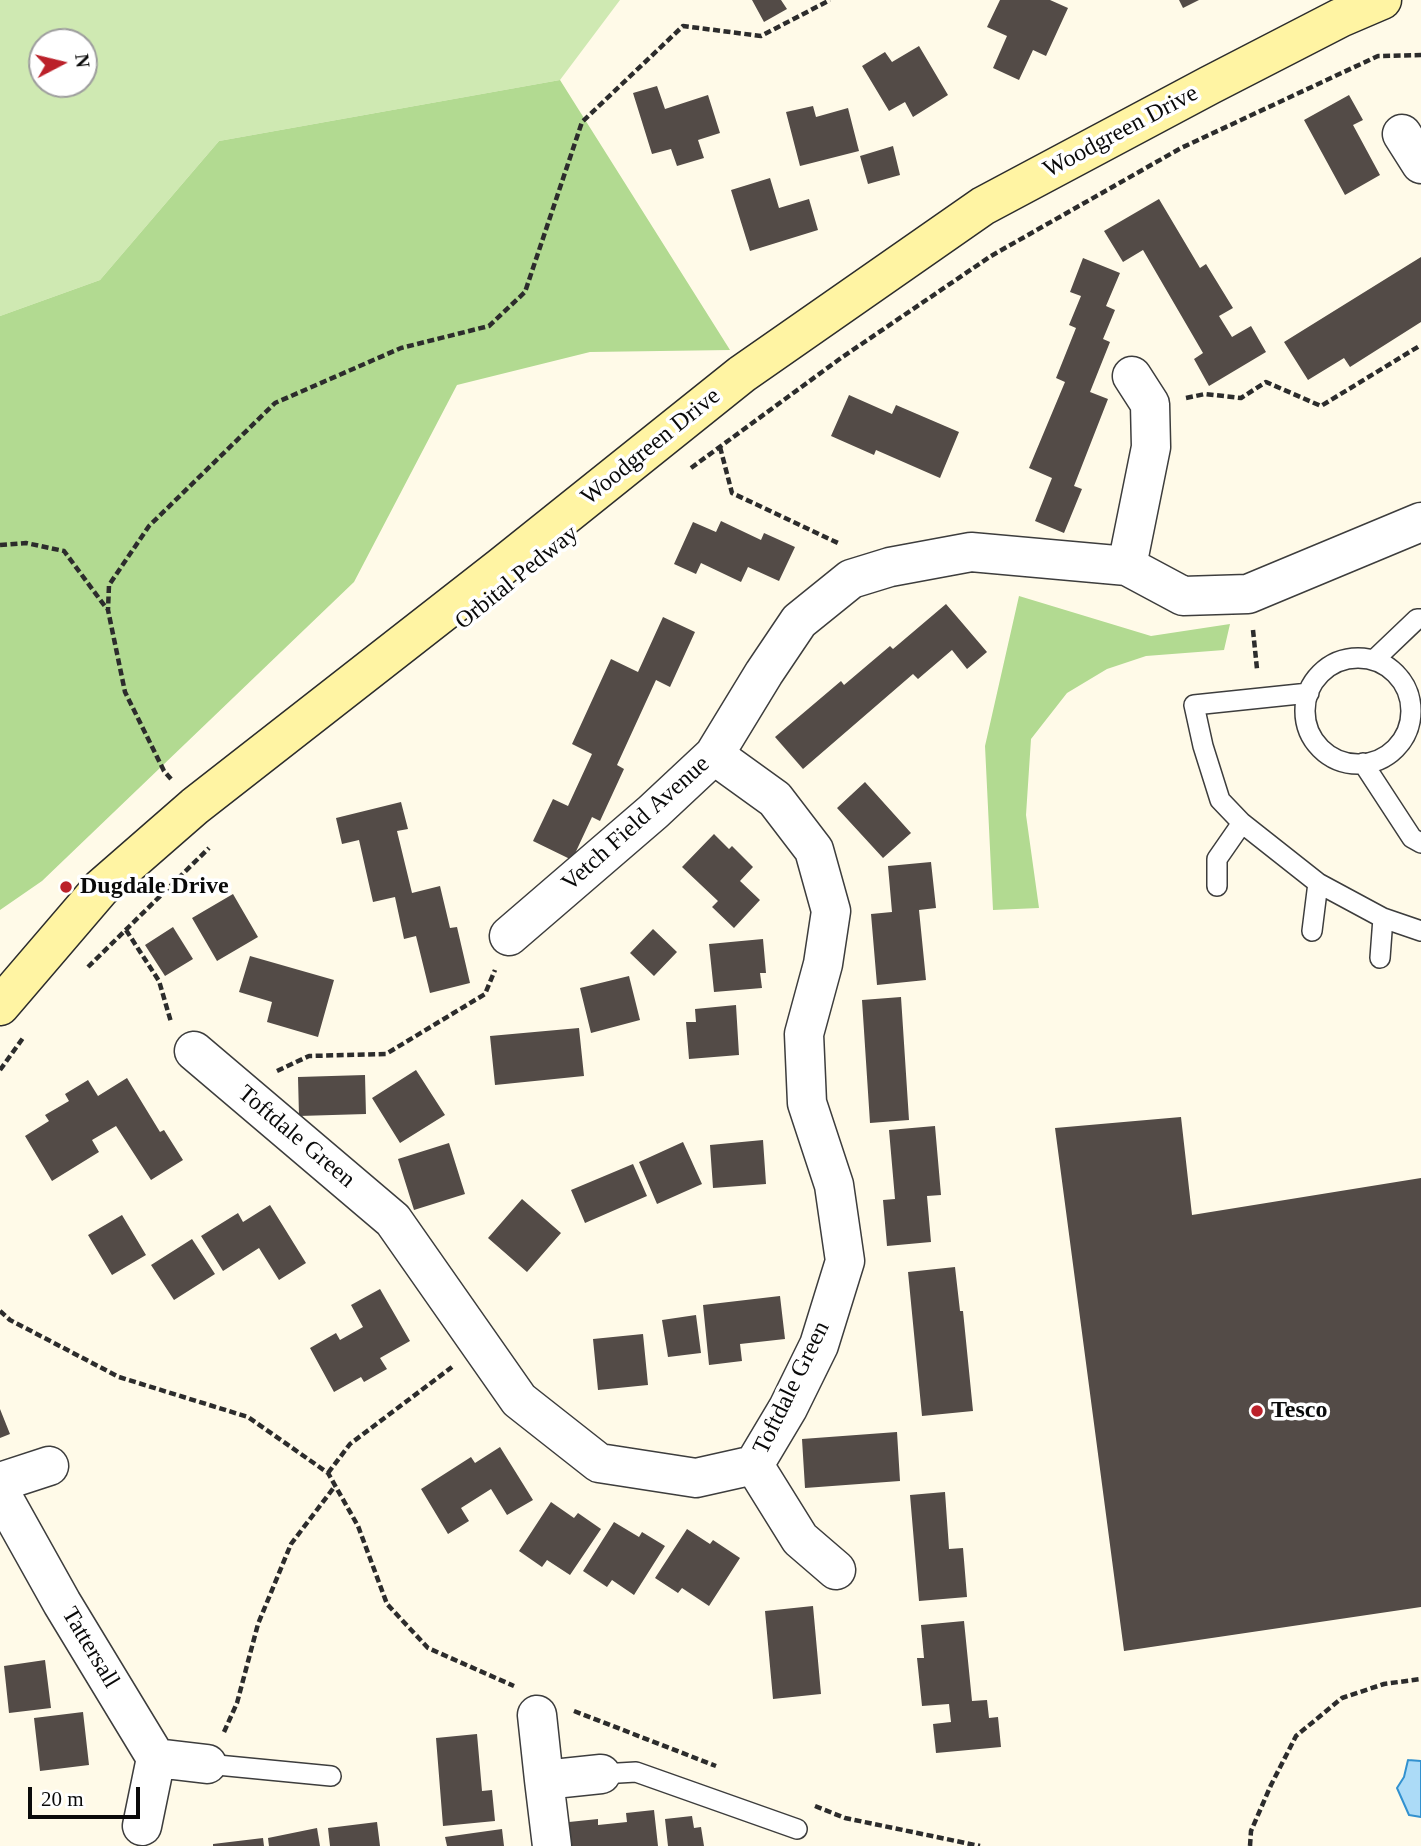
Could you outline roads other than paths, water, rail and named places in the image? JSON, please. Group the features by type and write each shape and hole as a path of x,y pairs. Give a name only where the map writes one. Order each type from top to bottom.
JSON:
{"main road":[{"name":"Woodgreen Drive","path":"0,1006 101,888 195,806 742,374 983,206 1210,85 1340,18 1382,0"}],"street":[{"path":"1127,566 1151,447 1141,390"},
{"name":"Vetch Field Avenue","path":"509,936 653,812 714,755 799,621 851,579 890,567 971,552 1127,566 1183,596 1248,594 1421,522"},
{"name":"Toftdale Green","path":"194,1051 393,1220 519,1400 599,1462 696,1478 754,1465 788,1408 819,1345 845,1261 834,1185 807,1103 804,1034 823,964 831,911 814,850 775,799 714,755"},
{"path":"754,1465 800,1539 836,1570"},
{"path":"0,1482 49,1466"},
{"name":"Tattersall","path":"0,1492 62,1603 156,1758"},
{"path":"544,1705 544,1780 552,1846"},
{"path":"142,1826 156,1758 207,1764"},
{"path":"544,1780 601,1774"}],"lane":[{"path":"1374,660 1421,619"},
{"path":"1357,658 1374,660 1390,668 1402,681 1409,697 1410,714 1415,729 1389,754 1377,760 1363,764 1331,757 1318,746 1310,732 1305,716 1309,693 1313,683 1325,669 1340,661 1357,658"},
{"path":"1309,693 1194,705 1203,746 1220,800 1242,823 1318,883 1383,918 1421,931"},
{"path":"1363,764 1412,838 1421,843"},
{"path":"1217,886 1217,859 1242,823"},
{"path":"1312,931 1318,883"},
{"path":"1380,958 1383,918"},
{"path":"207,1764 331,1776"},
{"path":"601,1774 636,1772 797,1829"}],"water":[{"path":"1408,1760 1421,1761 1421,1817 1409,1815 1397,1788 1404,1777"}],"place":[{"name":"Dugdale Drive","path":"66,887"},
{"name":"Tesco","path":"1257,1411"}]}
